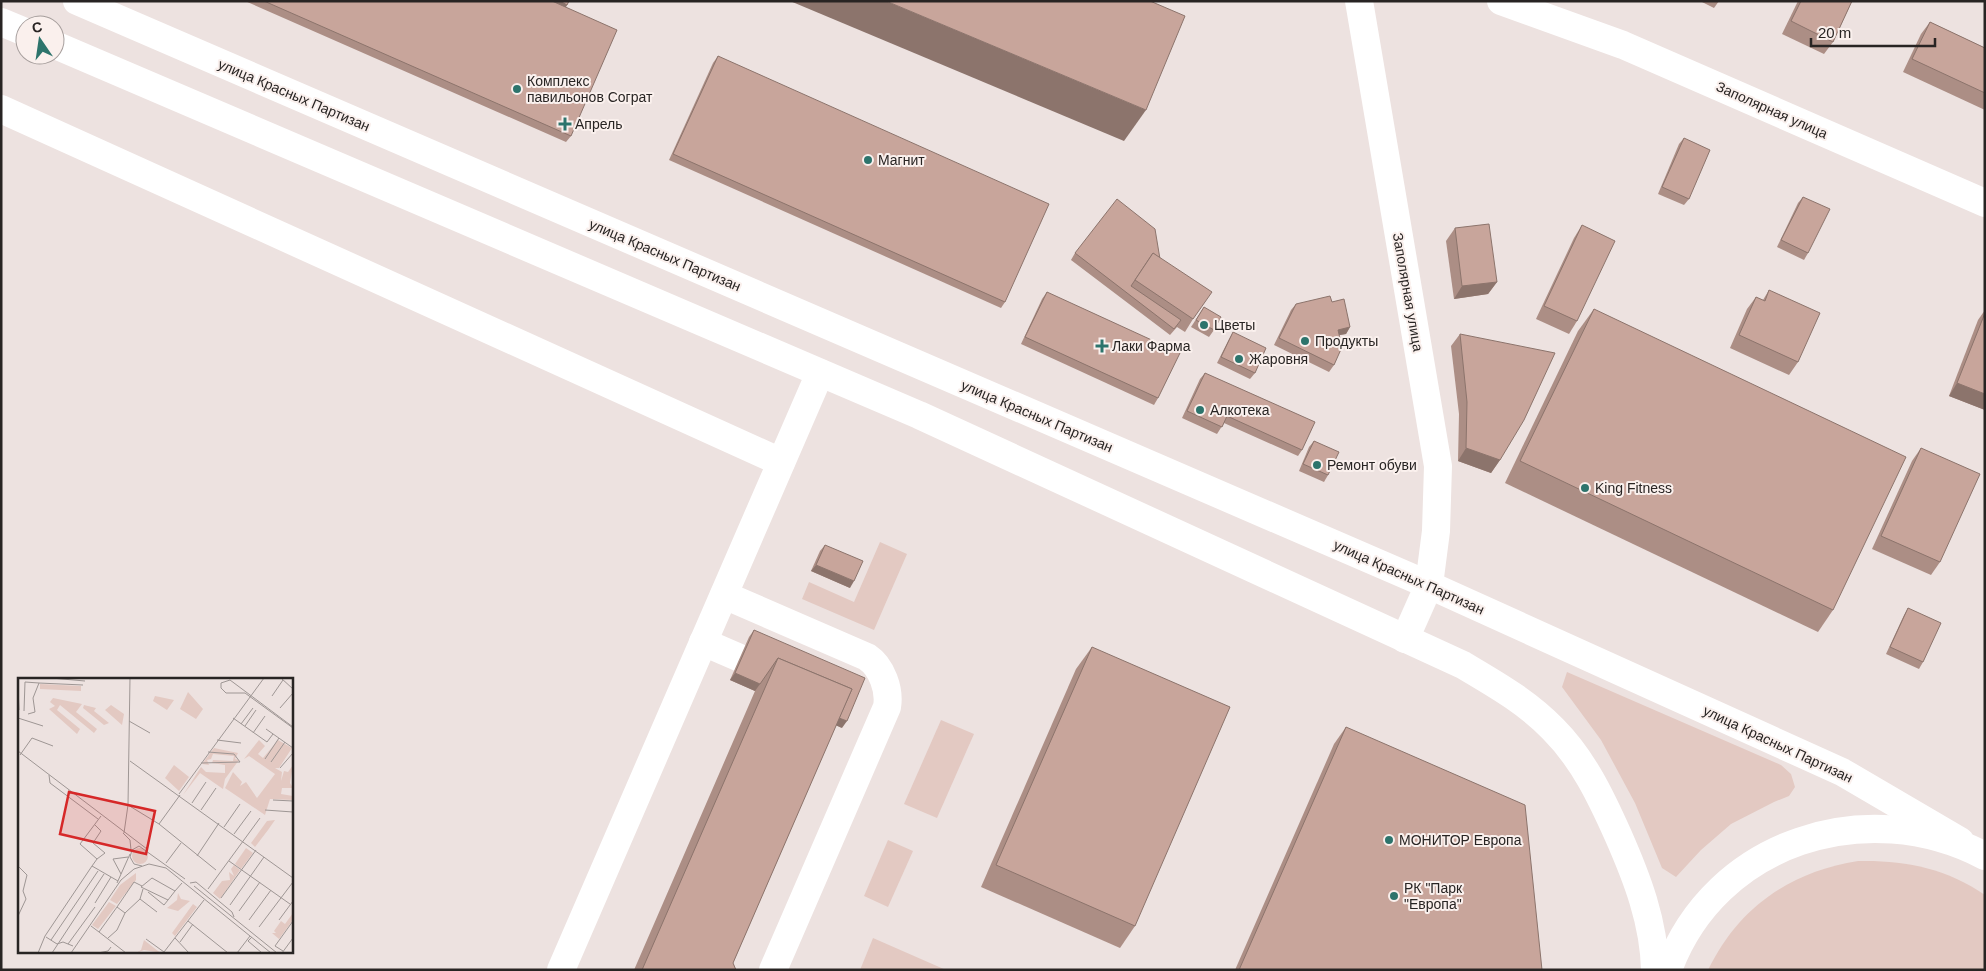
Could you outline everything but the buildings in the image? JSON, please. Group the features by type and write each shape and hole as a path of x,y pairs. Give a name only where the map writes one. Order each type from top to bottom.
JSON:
{"main road":[{"name":"улица Красных Партизан","path":"77,1 1428,585 1842,772 1985,856"},
{"name":"Заполярная улица","path":"1359,1 1438,466 1436,531 1428,585 1405,639"},
{"name":"Заполярная улица","path":"1501,1 1623,45 1985,203"},
{"path":"1,22 15,28"},
{"path":"65,49 919,415 1463,665 1515,697 1554,730 1571,750 1600,795 1632,866 1649,919 1655,970"},
{"path":"1,108 781,462"},
{"path":"560,970 820,372"},
{"path":"724,595 868,657 874,661 879,669 888,698 883,716 773,970"},
{"path":"703,642 740,658"},
{"path":"1668,970 1690,926 1717,894 1732,880 1767,856 1805,839 1846,830 1887,828 1908,830 1942,838 1968,847 1985,856"}],"shaded area":[{"path":"880,542 907,554 874,630 802,599 809,582 854,602"},
{"path":"1567,672 1781,765 1791,774 1795,787 1789,796 1731,824 1701,850 1676,877 1662,868 1635,803 1601,740 1562,687"},
{"path":"941,720 974,734 937,818 904,804"},
{"path":"888,840 913,851 888,907 864,896"},
{"path":"1858,861 1908,864 1940,872 1985,895 1985,970 1708,970 1734,928 1768,896 1810,874 1833,866"},
{"path":"873,938 946,970 860,970"}],"place":[{"name":"Комплекс павильонов Сограт","path":"517,89"},
{"name":"Апрель","path":"565,124"},
{"name":"Магнит","path":"868,160"},
{"name":"Цветы","path":"1204,325"},
{"name":"Продукты","path":"1305,341"},
{"name":"Лаки Фарма","path":"1102,346"},
{"name":"Жаровня","path":"1239,359"},
{"name":"Алкотека","path":"1200,410"},
{"name":"Ремонт обуви","path":"1317,465"},
{"name":"King Fitness","path":"1585,488"},
{"name":"МОНИТОР Европа","path":"1389,840"},
{"name":"РК \"Парк \"Европа\"","path":"1394,896"}]}
